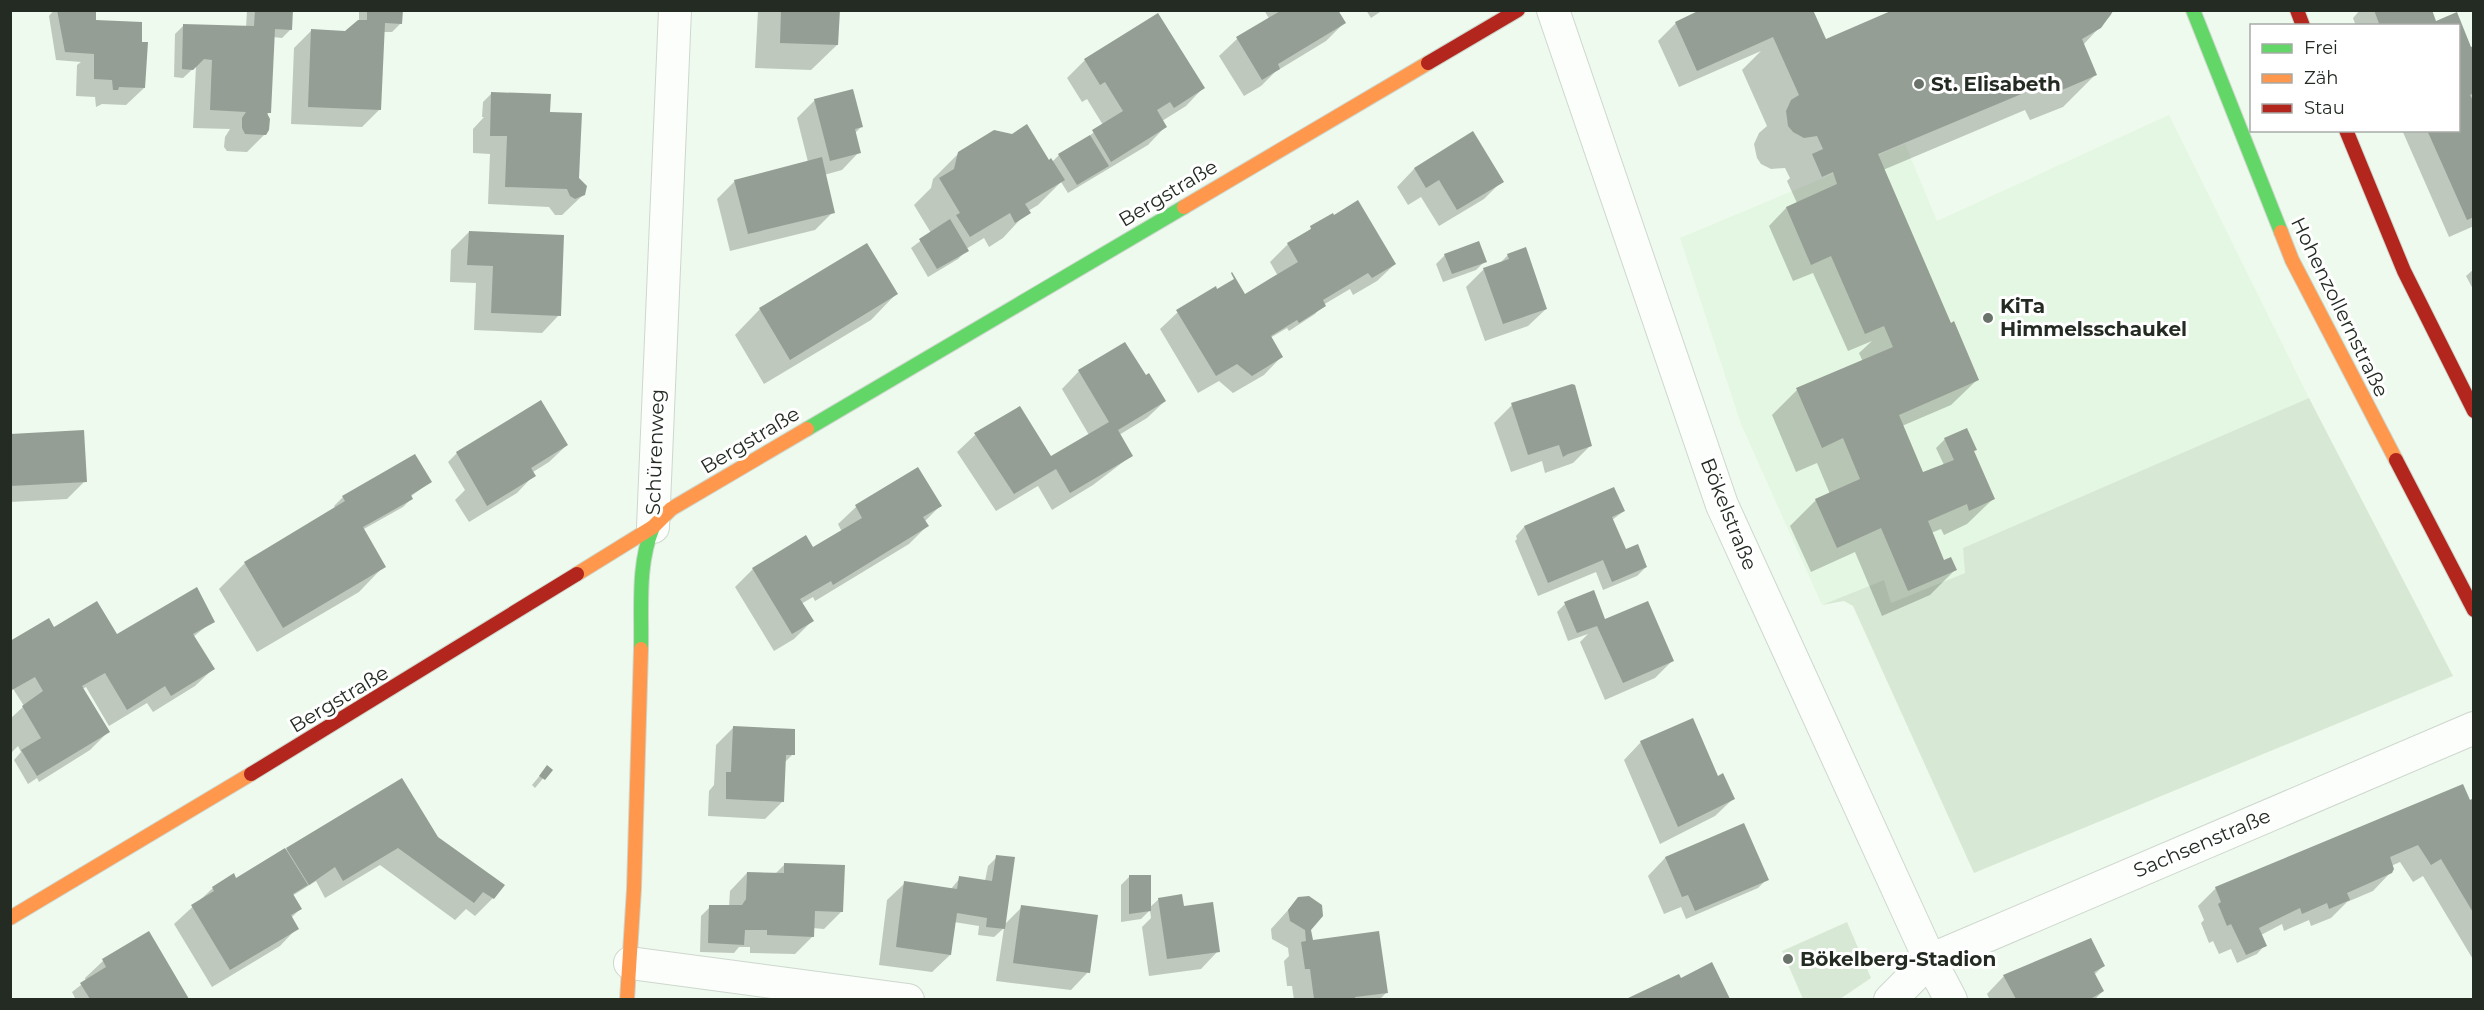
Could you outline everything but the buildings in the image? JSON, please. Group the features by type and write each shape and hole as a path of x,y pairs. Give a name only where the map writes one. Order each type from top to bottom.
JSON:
{"main road":[{"name":"Bergstraße","path":"10,918 383,695 652,527 671,509 1518,10"},
{"name":"Hohenzollernstraße","path":"2193,10 2292,260 2424,518 2474,610"},
{"path":"2347,132 2404,272 2474,411"},
{"name":"Schürenweg","path":"627,999 644,562 646,544 652,527"}],"street":[{"name":"Schürenweg","path":"652,527 675,10"},
{"name":"Bökelstraße","path":"1553,10 1722,505 1930,960 1951,999"},
{"name":"Sachsenstraße","path":"1930,960 2474,728"},
{"path":"1890,999 1930,960"},
{"path":"630,963 908,999"}],"shaded area":[{"name":"KiTa Himmelsschaukel","path":"2169,115 2309,398 1963,548 1965,573 1891,603 1884,580 1822,605 1741,424 1680,238 1905,144 1937,221"},
{"path":"2309,398 2453,676 1974,873 1853,606 1844,601 1822,605 1884,580 1891,603 1965,573 1963,548"},
{"path":"1847,922 1871,978 1840,999 1803,999 1782,951"}],"traffic: fast":[{"path":"2193,10 2281,232"},
{"path":"807,429 1184,207"},
{"path":"641,649 642,571 653,527"}],"traffic: slow":[{"path":"1184,207 1428,63"},
{"path":"2281,232 2292,260 2396,460"},
{"path":"577,574 653,527 671,509 807,429"},
{"path":"627,1000 634,889 641,649"},
{"path":"10,918 251,774"}],"traffic: jam":[{"path":"1428,63 1518,10"},
{"path":"2297,10 2302,24"},
{"path":"2347,132 2404,271 2474,411"},
{"path":"2396,460 2474,610"},
{"path":"251,774 577,574"}],"place":[{"name":"St. Elisabeth","path":"1919,84"},
{"name":"KiTa Himmelsschaukel","path":"1988,318"},
{"name":"Bökelberg-Stadion","path":"1788,959"}]}
